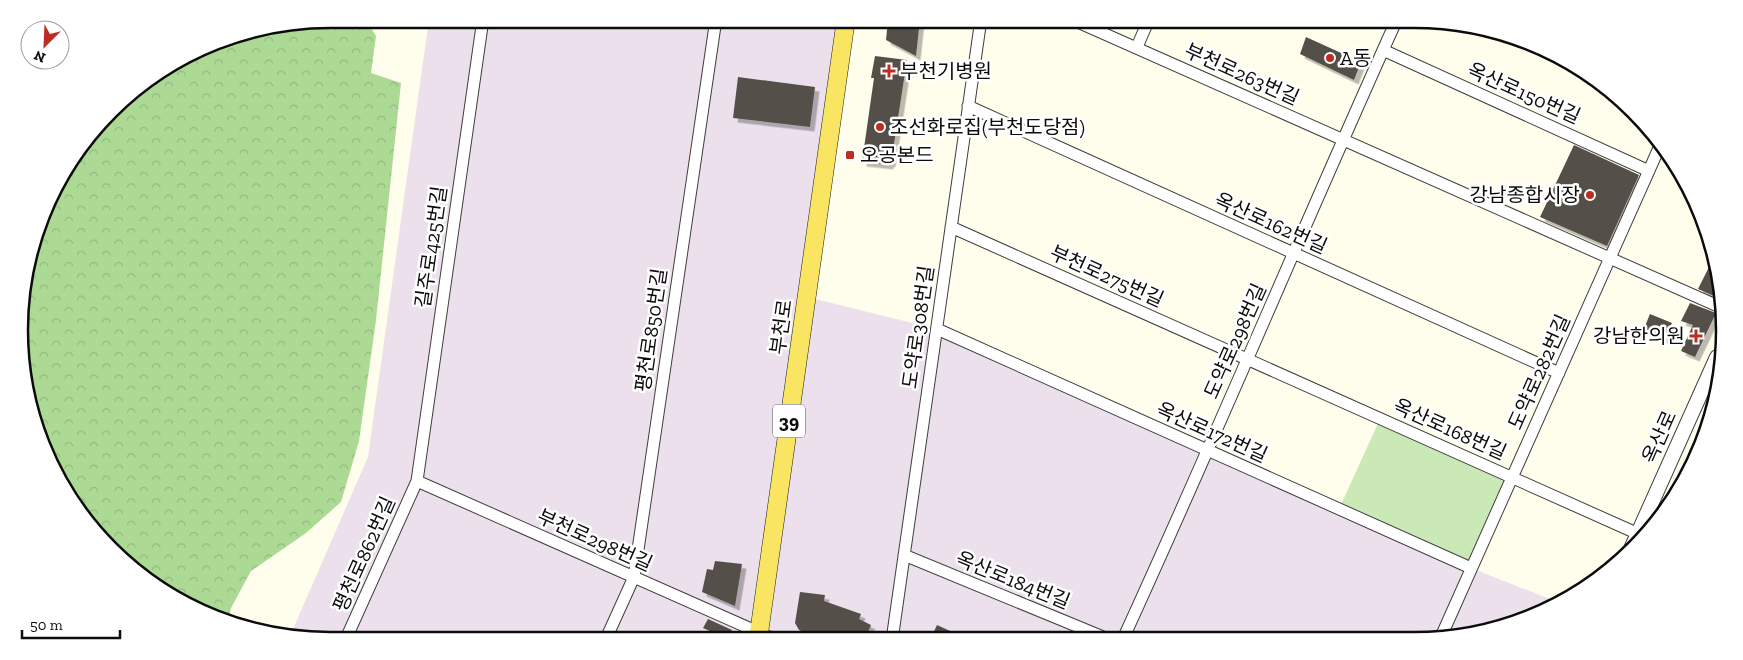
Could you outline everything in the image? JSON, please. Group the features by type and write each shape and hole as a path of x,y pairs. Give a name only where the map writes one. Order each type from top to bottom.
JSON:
{"main road":[{"name":"부천로","path":"758,632 845,28"}],"street":[{"name":"길주로425번길","path":"417,481 482,28"},
{"name":"평천로850번길","path":"610,632 634,577 715,28"},
{"name":"도약로308번길","path":"893,632 979,28"},
{"name":"부천로263번길","path":"1091,28 1714,305"},
{"path":"1136,48 1145,28"},
{"name":"도약로298번길","path":"1126,632 1393,28"},
{"name":"옥산로150번길","path":"1383,50 1649,171"},
{"name":"옥산로162번길","path":"968,106 1559,373"},
{"name":"도약로282번길","path":"1444,631 1657,152"},
{"name":"부천로275번길","path":"951,227 1247,359"},
{"name":"옥산로172번길","path":"937,329 1471,568"},
{"name":"옥산로168번길","path":"1247,359 1636,533"},
{"name":"옥산로","path":"1645,523 1713,365"},
{"name":"부천로298번길","path":"417,481 634,577 749,632"},
{"name":"평천로862번길","path":"349,632 417,481"},
{"name":"옥산로184번길","path":"904,555 1091,632"}],"shaded area":[{"path":"428,28 846,28 807,297 937,329 1471,568 1550,599 1491,622 1472,627 1433,632 310,632 293,630 368,457"}],"green space":[{"path":"310,28 371,28 376,36 371,73 401,83 376,320 359,441 341,502 306,533 251,571 229,615 196,601 162,582 146,570 116,544 90,514 68,481 51,446 33,389 28,350 28,310 33,271 51,214 78,162 116,116 162,78 214,51 271,33"},
{"path":"1380,419 1512,477 1471,568 1339,509"}],"building":[{"path":"887,28 919,28 916,56 886,40"},
{"name":"A동","path":"1306,37 1361,62 1354,80 1300,54"},
{"path":"875,56 907,60 891,163 889,162 889,165 862,162 874,78 871,78"},
{"path":"738,77 815,87 810,127 733,118"},
{"name":"강남종합시장","path":"1574,145 1639,175 1607,246 1540,217"},
{"path":"1709,267 1713,296 1698,289"},
{"path":"1690,303 1715,313 1695,357 1681,351 1693,325 1681,321"},
{"path":"1650,314 1672,323 1664,340 1643,331"},
{"path":"715,561 742,564 735,606 702,592 707,569 713,570"},
{"path":"800,592 825,595 824,601 861,614 859,619 871,625 868,632 804,632 799,630 795,623"},
{"path":"708,619 732,630 731,632 712,632 703,628"},
{"path":"937,625 952,632 934,632"}],"place":[{"name":"A동","path":"1330,58"},
{"name":"부천기병원","path":"889,71"},
{"name":"조선화로집(부천도당점)","path":"880,127"},
{"name":"오공본드","path":"850,155"},
{"name":"강남종합시장","path":"1590,195"},
{"name":"강남한의원","path":"1696,336"}]}
